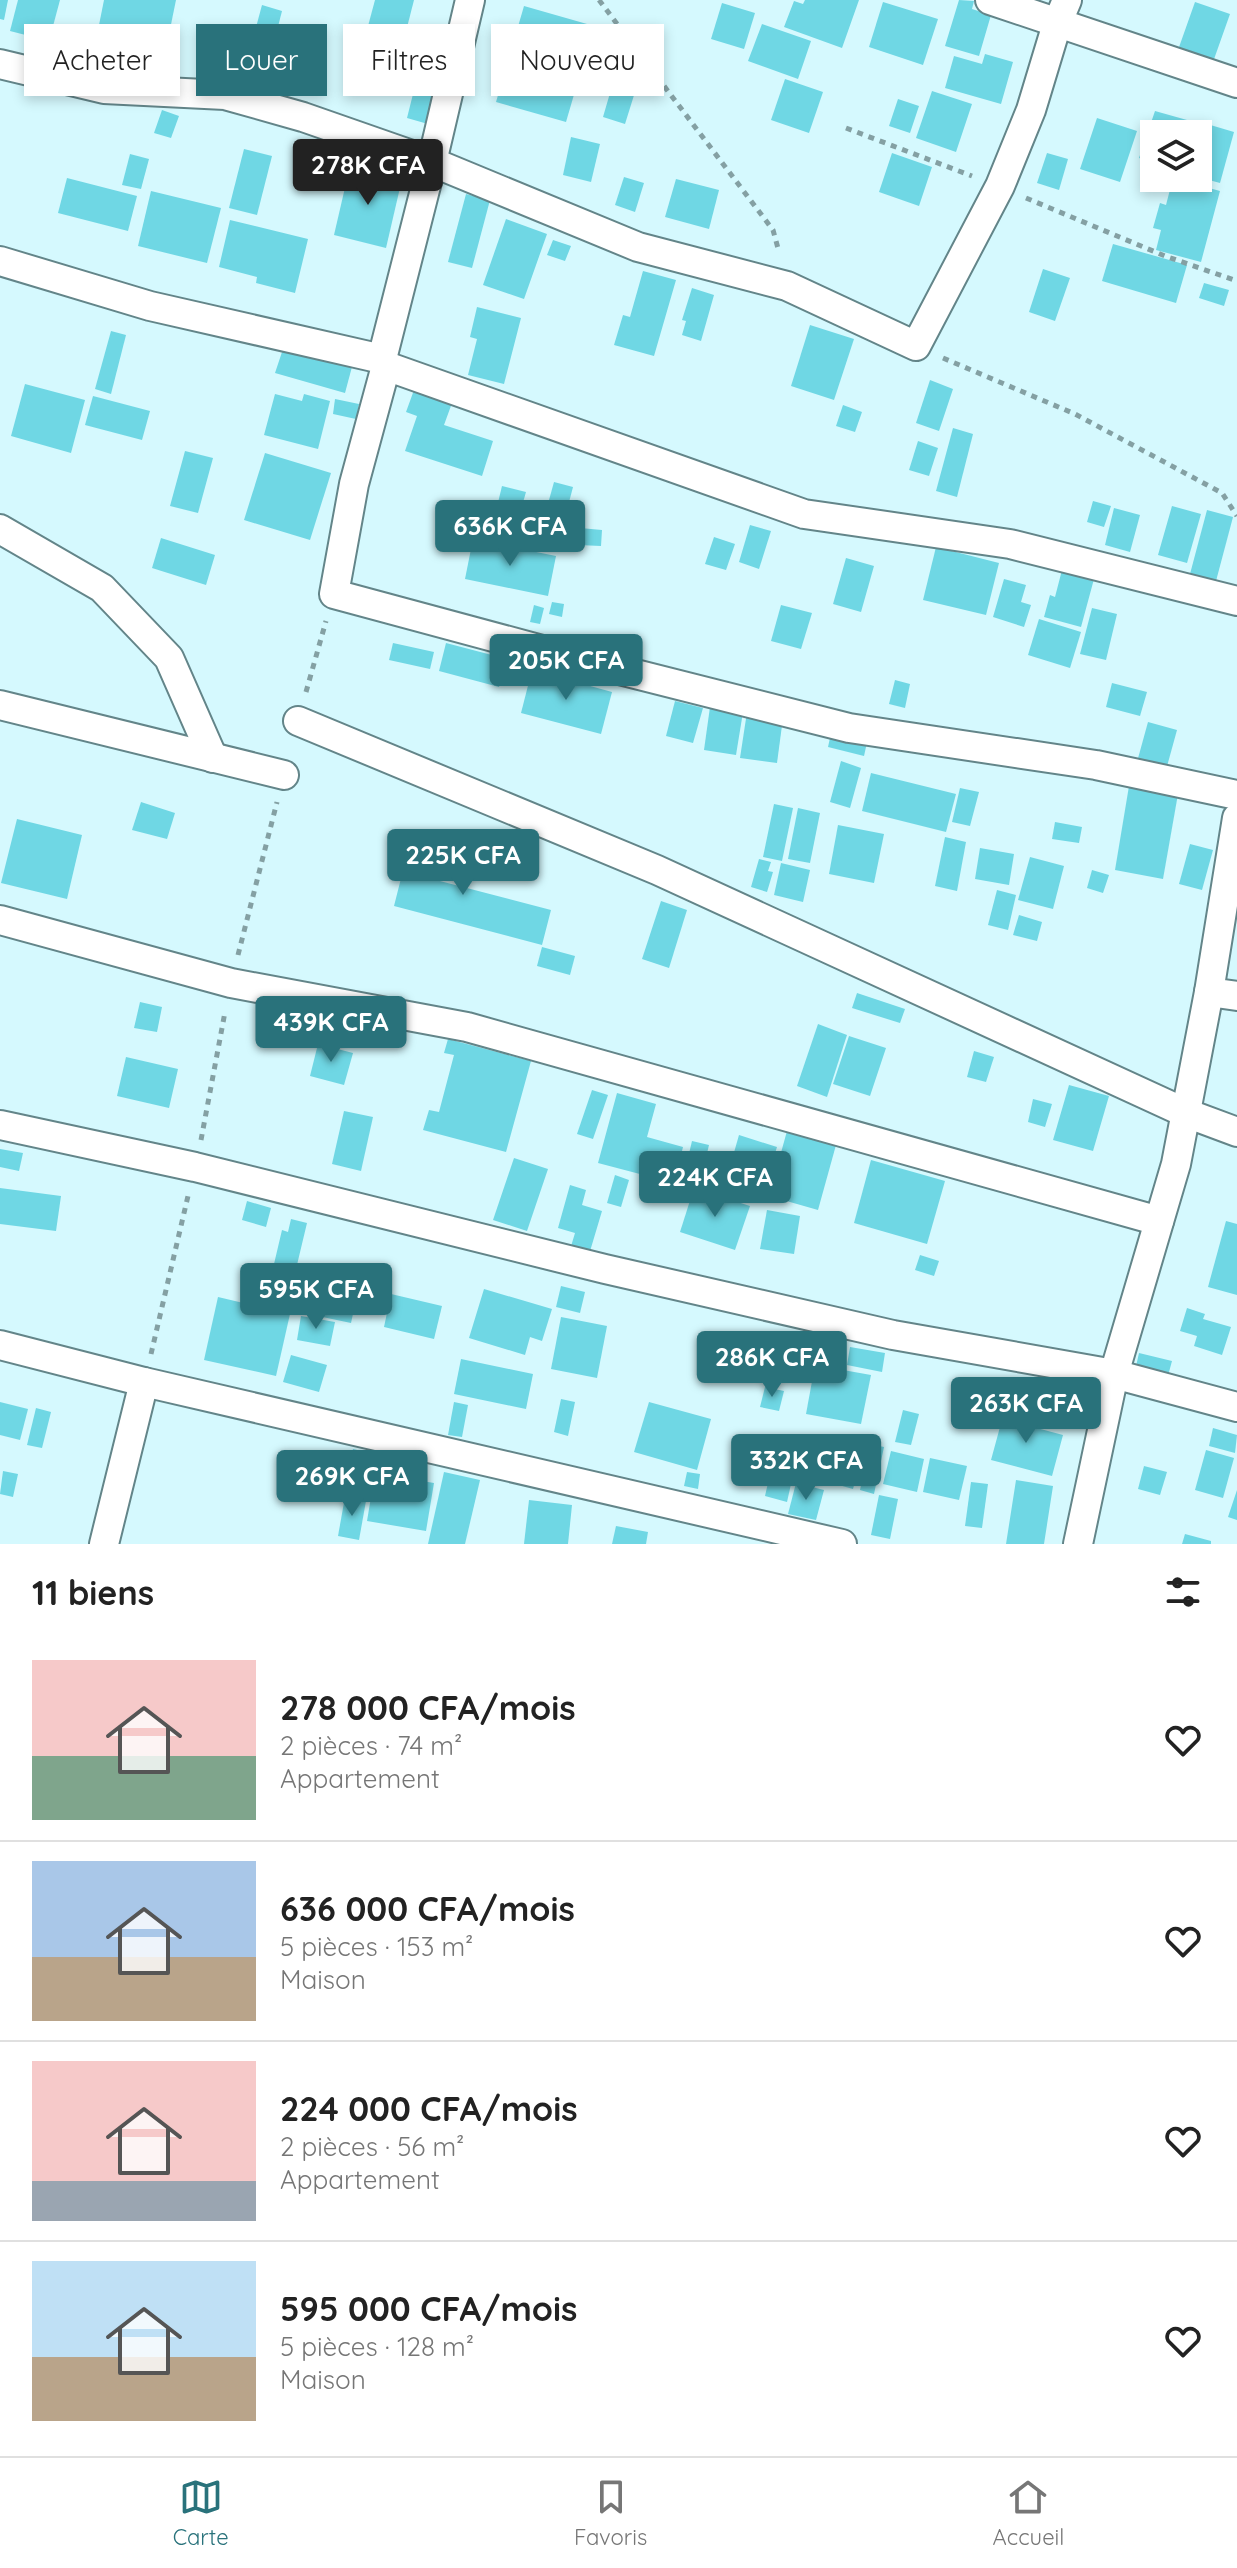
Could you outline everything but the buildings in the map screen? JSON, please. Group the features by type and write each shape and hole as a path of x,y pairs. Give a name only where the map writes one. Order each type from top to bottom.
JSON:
{"street":[{"path":"470,0 354,484 334,594 849,728 1096,765 1237,795"},
{"path":"990,0 1062,12 1237,83"},
{"path":"0,64 104,89 225,95 303,117 432,162 638,247 787,286 916,346 1000,186 1031,110 1062,12"},
{"path":"0,261 150,306 384,362 804,514 1010,544 1237,601"},
{"path":"0,529 102,588 169,658 213,758"},
{"path":"0,705 284,775"},
{"path":"298,721 657,870 1186,1113 1237,1132"},
{"path":"1078,1544 1114,1374 1176,1164 1209,992 1237,818"},
{"path":"0,920 231,983 467,1027 1159,1221"},
{"path":"1209,992 1237,996"},
{"path":"0,1125 195,1167 605,1269 893,1335 1114,1374 1237,1407"},
{"path":"0,1345 144,1382 842,1544"},
{"path":"104,1544 144,1382"}],"path":[{"path":"599,0 773,230 787,286"},
{"path":"846,128 1000,186 1165,256 1237,281"},
{"path":"916,346 1075,414 1222,493 1237,516"}]}
